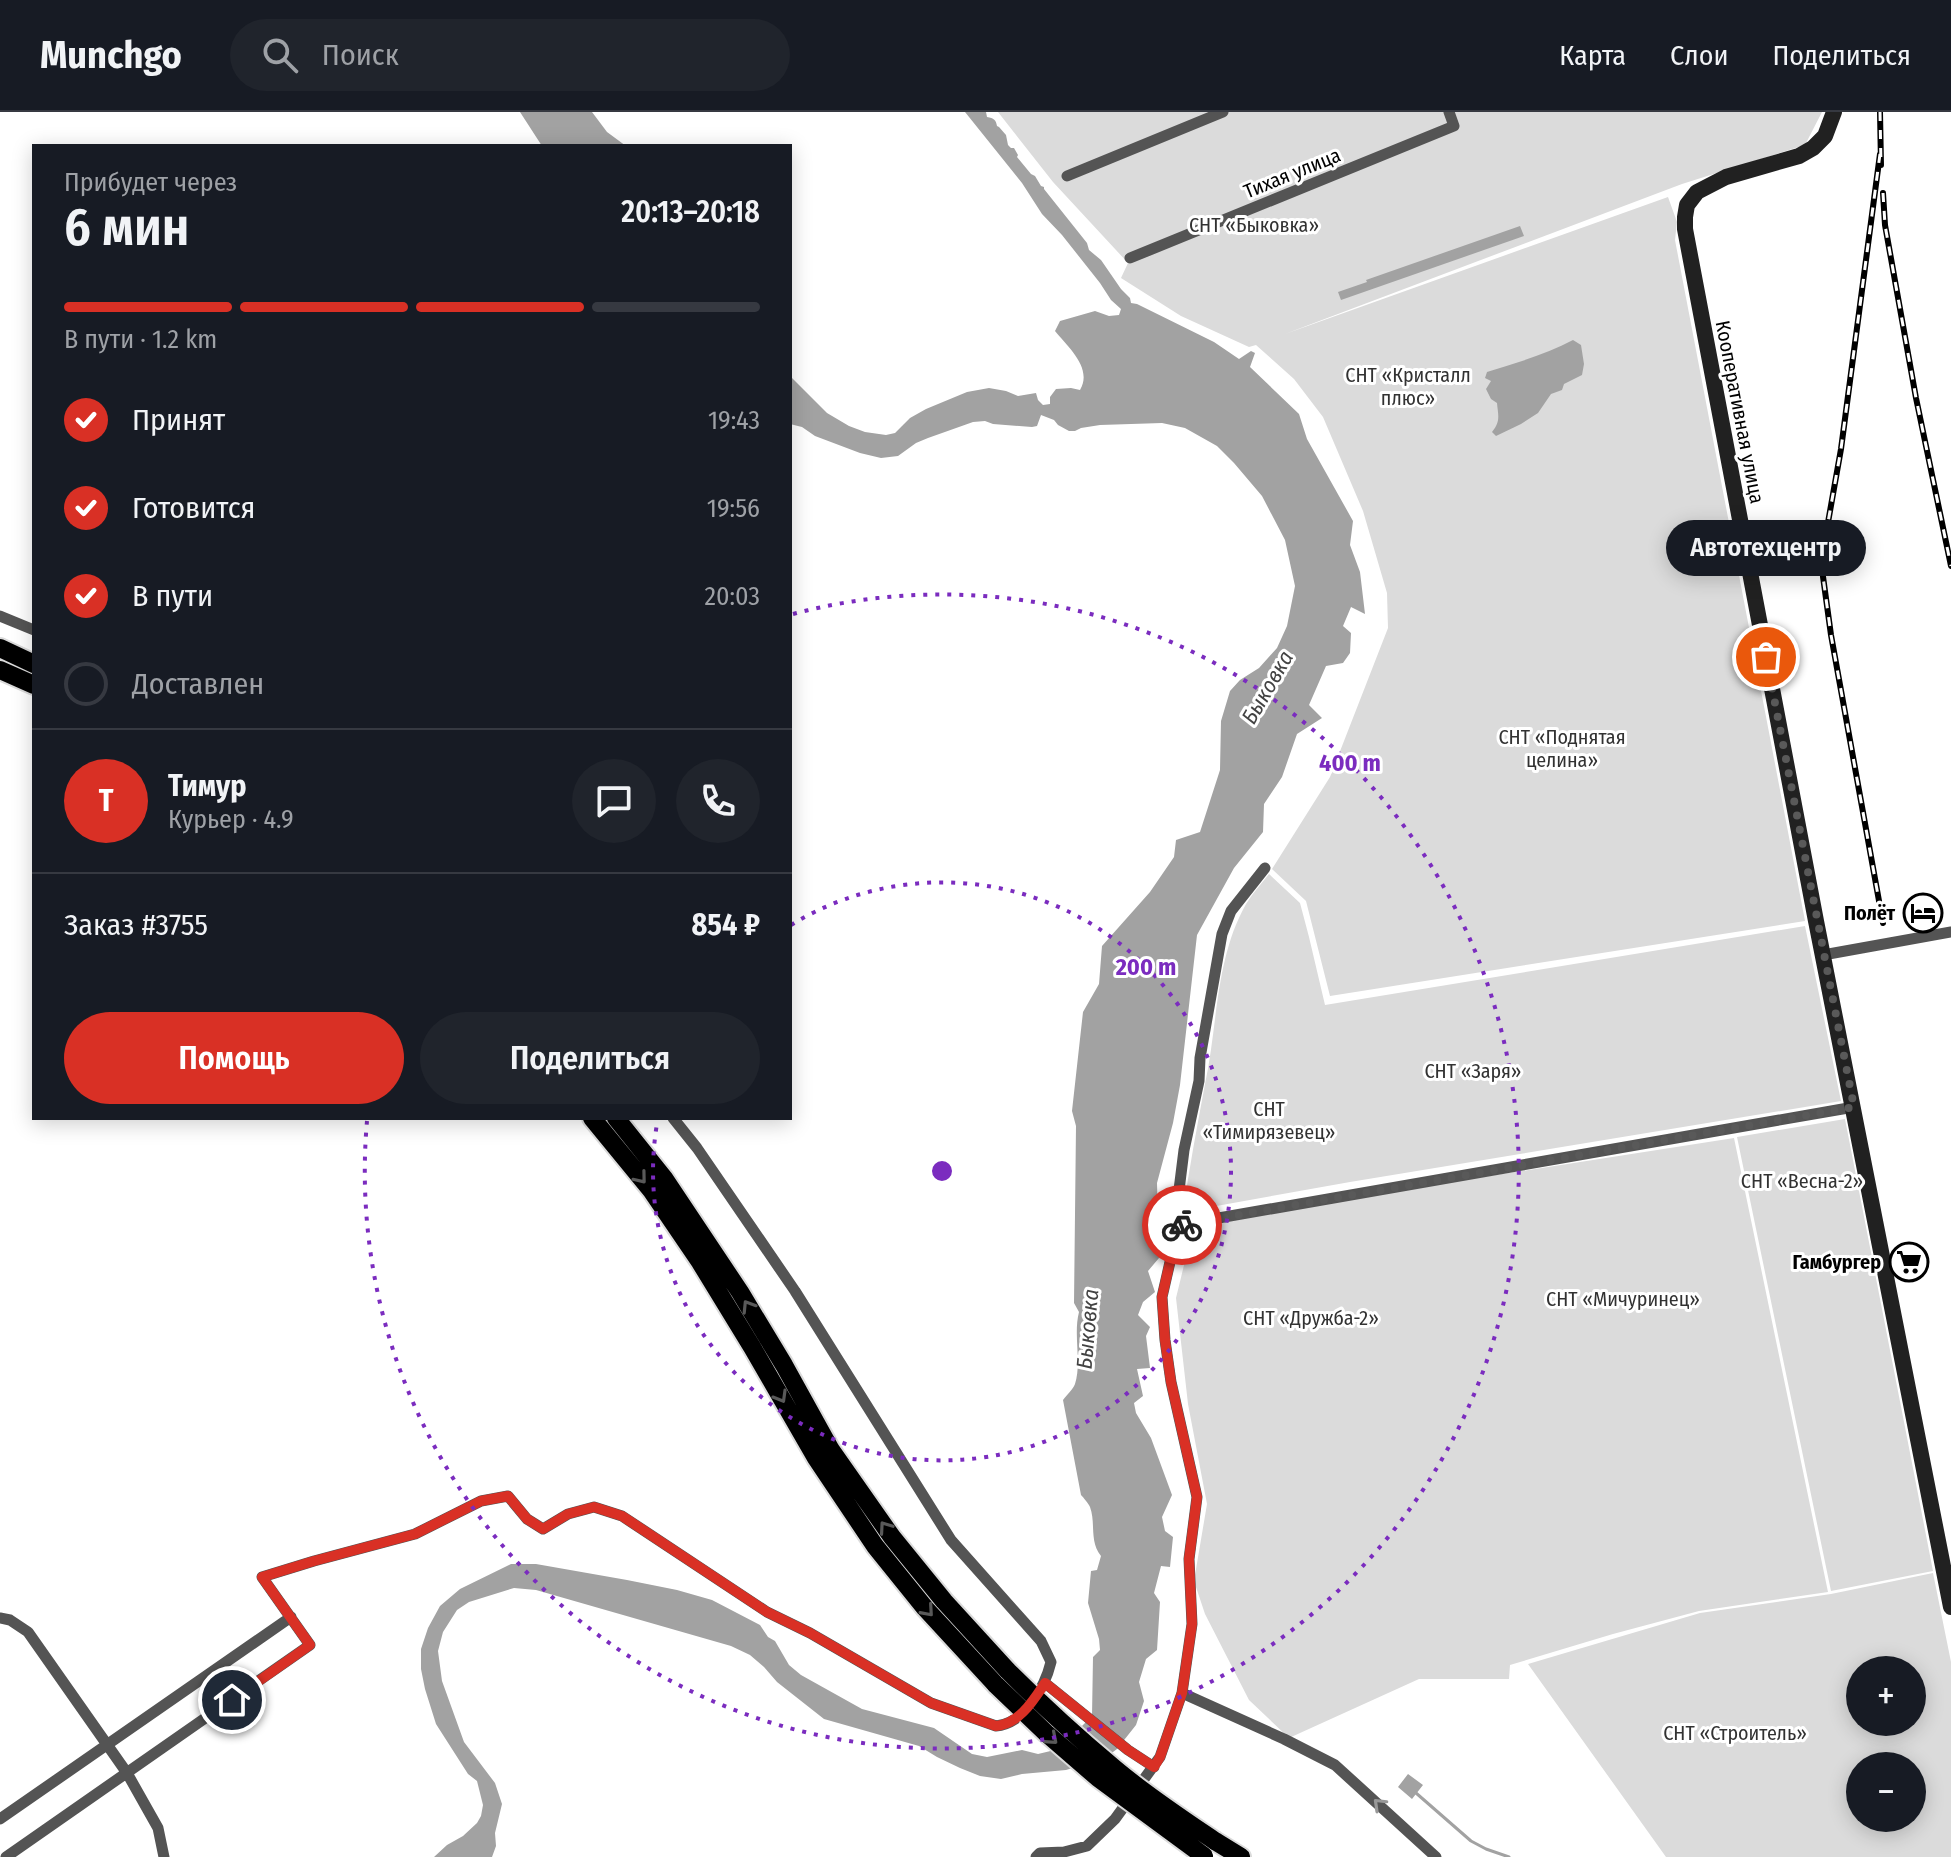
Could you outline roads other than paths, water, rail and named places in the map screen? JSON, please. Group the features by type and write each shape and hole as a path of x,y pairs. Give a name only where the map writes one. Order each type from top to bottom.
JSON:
{"main road":[{"name":"Кооперативная улица","path":"1834,112 1825,136 1813,148 1799,156 1726,177 1706,187 1697,192 1687,205 1685,217 1689,253 1823,955 1951,1607"},
{"path":"0,648 32,663"},
{"path":"0,670 32,684"},
{"path":"594,1120 651,1190 700,1262 816,1458 875,1546 925,1608 1002,1678 1039,1702 1150,1796 1208,1851 1241,1857"},
{"path":"618,1120 664,1178 731,1280 784,1365 831,1450 892,1537 1002,1678"}],"street":[{"path":"1067,176 1223,112"},
{"name":"Тихая улица","path":"1130,258 1454,126 1449,112"},
{"path":"0,616 32,629"},
{"path":"1036,1857 1040,1853 1064,1852 1087,1846 1115,1819 1160,1757 1182,1693 1192,1624 1189,1559 1197,1497 1171,1382 1162,1297 1222,934 1231,911 1265,868"},
{"path":"1823,955 1951,932"},
{"path":"1173,1226 1854,1107"},
{"path":"6,1857 310,1645 262,1577 415,1534 481,1501 508,1496 527,1519 543,1529 568,1514 594,1507 622,1516 767,1612 810,1633 931,1703 996,1726 1006,1725 1030,1705 1045,1683 1051,1662 1041,1641 951,1540 795,1291 675,1120"},
{"path":"0,1819 291,1617"},
{"path":"0,1618 10,1620 28,1632 127,1773 158,1828 164,1857"},
{"path":"1045,1683 1128,1750 1154,1767"},
{"path":"1182,1693 1335,1765 1436,1857"}],"water":[{"path":"520,112 592,112 607,132 623,144 541,144"},
{"name":"Быковка","path":"965,112 986,112 987,117 994,120 1006,135 1008,145 1014,148 1017,157 1044,187 1087,243 1089,250 1101,260 1131,303 1214,342 1239,359 1251,351 1255,353 1250,367 1299,414 1307,439 1353,521 1350,545 1360,572 1365,614 1351,607 1343,626 1351,633 1350,653 1343,663 1326,666 1309,705 1322,718 1297,734 1282,777 1264,804 1263,832 1234,868 1197,935 1180,1085 1157,1183 1159,1258 1148,1271 1155,1292 1143,1302 1138,1315 1150,1327 1146,1336 1150,1368 1137,1369 1143,1396 1134,1403 1172,1495 1162,1517 1165,1531 1173,1537 1170,1567 1161,1566 1154,1593 1160,1602 1157,1650 1146,1659 1139,1682 1144,1701 1136,1725 1117,1749 1105,1758 1066,1770 1001,1779 980,1776 919,1746 824,1719 777,1682 750,1655 731,1646 536,1590 514,1588 469,1602 457,1610 443,1632 438,1651 442,1681 464,1742 495,1783 502,1804 495,1833 496,1846 492,1857 434,1857 477,1823 483,1805 477,1781 468,1774 436,1724 421,1669 421,1649 440,1606 460,1589 511,1564 536,1564 627,1580 712,1600 760,1625 775,1641 789,1665 801,1675 862,1709 934,1728 972,1754 987,1757 1022,1750 1038,1754 1059,1749 1092,1716 1093,1657 1100,1650 1088,1603 1091,1571 1097,1570 1101,1556 1095,1544 1090,1507 1081,1495 1063,1400 1075,1384 1078,1367 1079,1312 1074,1303 1076,1126 1072,1111 1083,1012 1099,984 1102,946 1150,892 1174,857 1176,840 1200,832 1220,770 1221,721 1230,691 1240,680 1259,668 1277,648 1287,626 1295,586 1285,540 1262,496 1217,446 1185,428 1162,423 1100,425 1069,431 1041,415 1037,426 1032,427 973,422 916,443 898,456 881,458 860,453 792,424 792,378 827,413 865,432 886,435 895,433 910,418 926,409 967,392 989,388 1018,396 1036,393 1043,405 1050,404 1050,397 1056,389 1080,390 1083,382 1081,366 1055,331 1060,321 1095,311 1109,316 1119,315 1121,309 1042,214 1022,183"},
{"path":"1520,226 1524,236 1341,300 1338,292 1366,280"},
{"path":"1573,340 1581,345 1582,375 1551,394 1538,413 1496,436 1492,432 1498,421 1497,403 1486,389 1491,381 1485,378 1487,372"},
{"path":"1408,1774 1423,1785 1412,1799 1398,1787"}],"waterway":[{"path":"1416,1793 1471,1841 1509,1857"}],"railway":[{"path":"1880,112 1881,165"},
{"path":"1880,154 1841,449 1821,562 1831,635 1883,923"},
{"path":"1883,193 1885,225 1916,398 1951,566"}],"place":[{"name":"Автотехцентр","path":"1766,657"},
{"name":"Полёт","path":"1923,913"},
{"name":"Гамбургер","path":"1909,1262"}],"park label":[{"name":"СНТ «Быковка»","path":"1254,225"},
{"name":"СНТ «Кристалл плюс»","path":"1408,386"},
{"name":"СНТ «Поднятая целина»","path":"1562,748"},
{"name":"СНТ «Заря»","path":"1473,1071"},
{"name":"СНТ «Тимирязевец»","path":"1269,1120"},
{"name":"СНТ «Весна-2»","path":"1802,1181"},
{"name":"СНТ «Мичуринец»","path":"1623,1299"},
{"name":"СНТ «Дружба-2»","path":"1311,1318"},
{"name":"СНТ «Строитель»","path":"1735,1733"}]}
